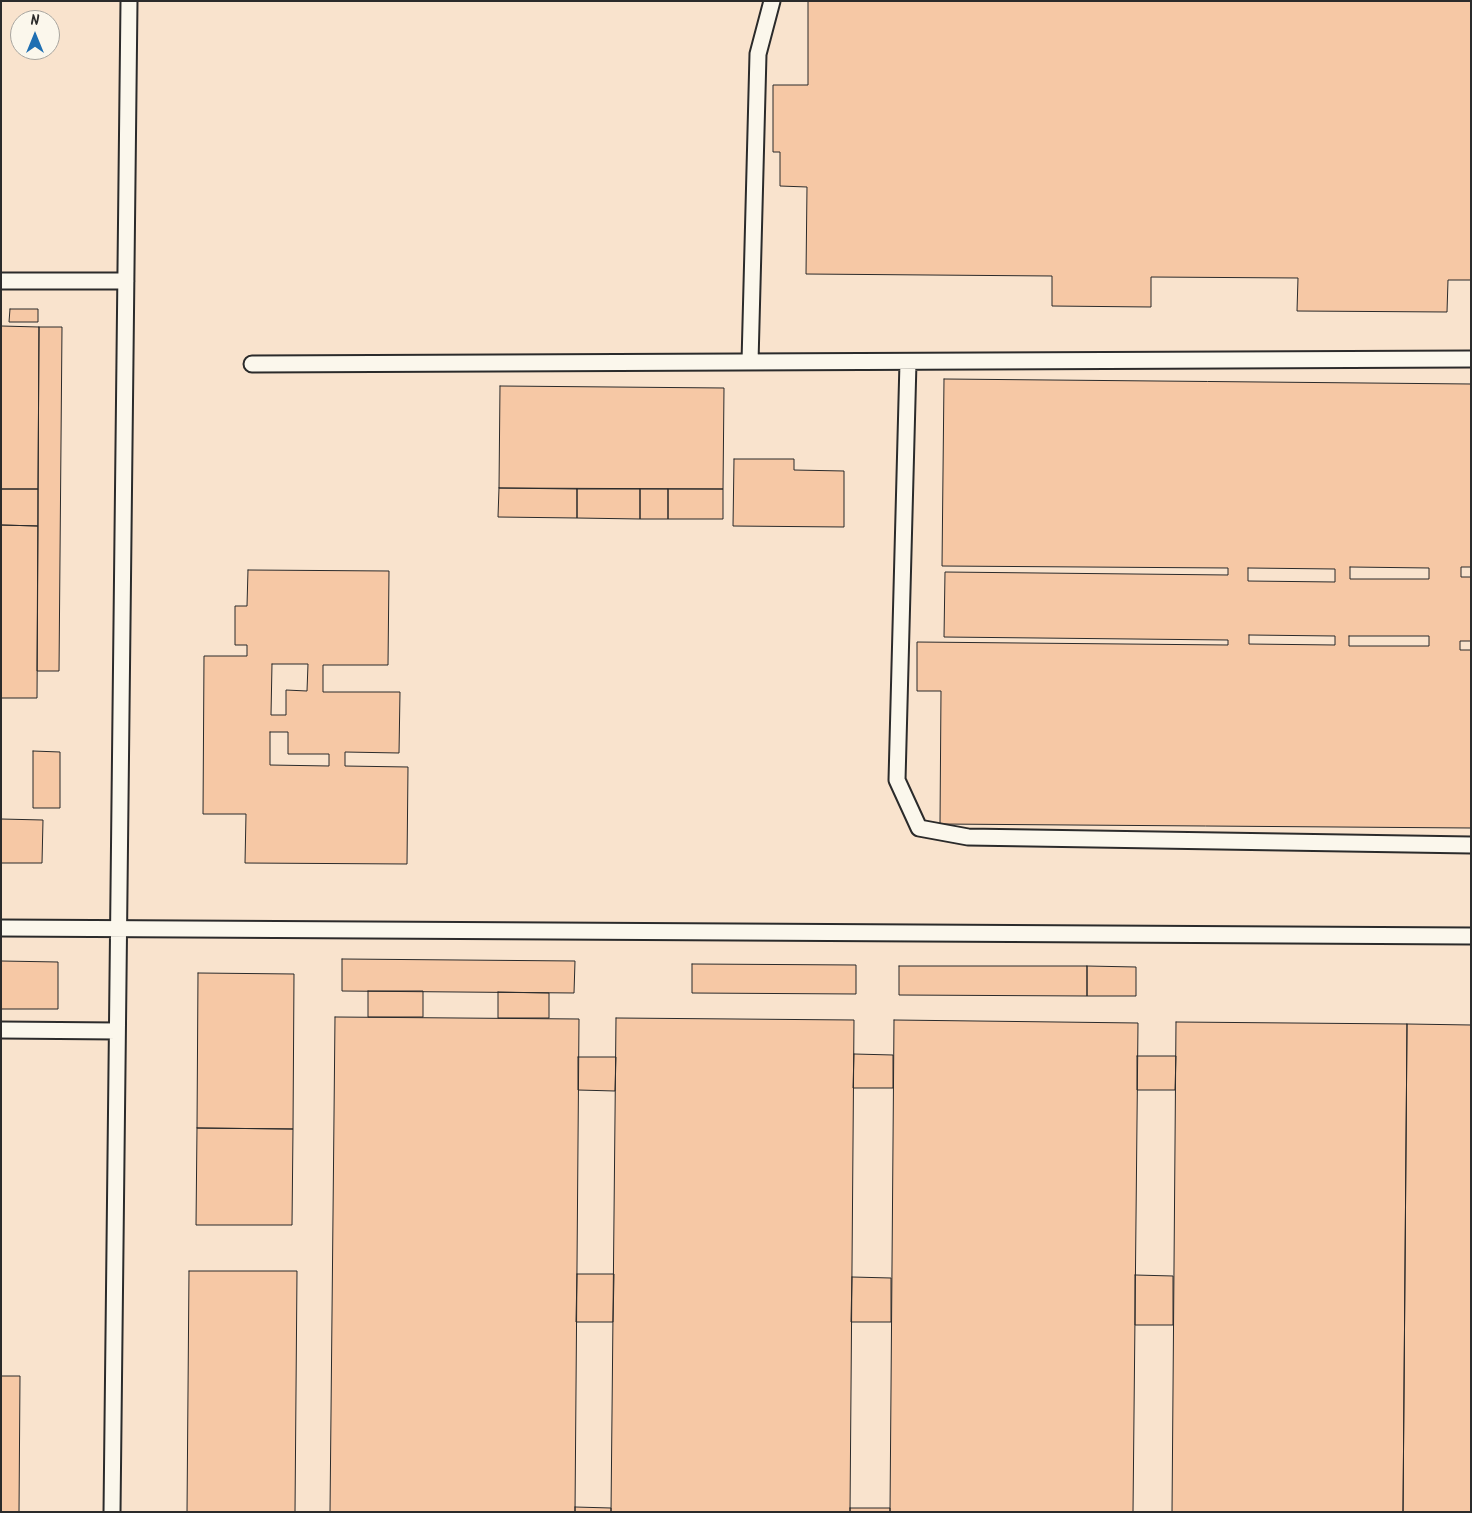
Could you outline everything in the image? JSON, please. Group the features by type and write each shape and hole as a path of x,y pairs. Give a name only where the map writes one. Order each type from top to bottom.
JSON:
{"lane":[{"path":"112,1512 129,1"},
{"path":"750,362 758,54 772,1"},
{"path":"1,281 126,281"},
{"path":"252,364 1471,359"},
{"path":"908,362 897,780 919,828 968,837 1471,845"},
{"path":"1,928 1471,936"},
{"path":"1,1030 117,1031"}],"shaded area":[{"path":"1,1 1471,1 1471,1512 1,1512"}],"building":[{"path":"808,1 1471,1 1471,280 1448,280 1447,312 1297,311 1298,278 1151,277 1151,307 1052,306 1052,276 806,274 807,187 780,186 780,152 773,152 773,85 808,85"},
{"path":"10,309 38,309 38,322 9,322"},
{"path":"1,326 39,327 38,489 1,489"},
{"path":"39,327 62,327 59,671 37,671"},
{"path":"944,379 1471,384 1471,567 1461,567 1461,577 1471,577 1471,641 1460,641 1460,650 1471,650 1471,828 940,824 941,691 917,691 917,642 1228,645 1228,640 944,637 945,572 1228,575 1228,568 942,566","holes":["1350,567 1429,568 1429,579 1350,579","1248,568 1335,569 1335,582 1248,581","1249,635 1335,636 1335,645 1249,644","1349,636 1429,636 1429,646 1349,646"]},
{"path":"500,386 724,388 723,489 499,488"},
{"path":"734,459 794,459 794,470 844,471 844,527 733,526"},
{"path":"499,488 577,489 577,518 498,517"},
{"path":"1,489 38,489 38,526 1,525"},
{"path":"577,489 640,489 640,519 577,518"},
{"path":"640,489 668,489 668,519 640,519"},
{"path":"668,489 723,489 723,519 668,519"},
{"path":"1,525 38,526 37,698 1,698"},
{"path":"248,570 389,571 388,665 323,665 323,692 400,692 399,753 345,752 345,766 408,767 407,864 245,863 246,814 203,814 204,656 247,656 247,645 235,645 235,606 247,606","holes":["272,664 308,664 307,691 286,690 286,715 271,715","270,732 288,732 288,754 329,754 329,766 270,765"]},
{"path":"33,751 60,752 60,808 33,808"},
{"path":"1,819 43,820 42,863 1,863"},
{"path":"342,959 575,961 574,993 342,991"},
{"path":"1,961 58,962 58,1009 1,1009"},
{"path":"692,964 856,965 856,994 692,993"},
{"path":"899,966 1087,966 1087,996 899,995"},
{"path":"1087,966 1136,967 1136,996 1087,996"},
{"path":"198,973 294,974 293,1129 197,1128"},
{"path":"368,991 423,991 423,1017 368,1017"},
{"path":"498,992 549,993 549,1018 498,1018"},
{"path":"335,1017 579,1019 575,1512 330,1512"},
{"path":"616,1018 854,1020 850,1512 611,1512"},
{"path":"894,1020 1138,1023 1133,1512 890,1512"},
{"path":"1176,1022 1407,1024 1403,1512 1172,1512"},
{"path":"1407,1024 1471,1025 1471,1512 1403,1512"},
{"path":"854,1054 893,1055 893,1088 853,1088"},
{"path":"1137,1056 1176,1056 1175,1090 1137,1090"},
{"path":"578,1057 616,1057 615,1091 578,1090"},
{"path":"197,1128 293,1129 292,1225 196,1225"},
{"path":"189,1271 297,1271 295,1512 187,1512"},
{"path":"577,1274 614,1274 613,1322 576,1322"},
{"path":"1135,1275 1173,1276 1173,1325 1135,1325"},
{"path":"852,1277 891,1278 891,1322 851,1322"},
{"path":"1,1376 20,1376 19,1512 1,1512"},
{"path":"575,1507 611,1508 611,1512 575,1512"},
{"path":"850,1508 890,1508 890,1512 850,1512"}]}
